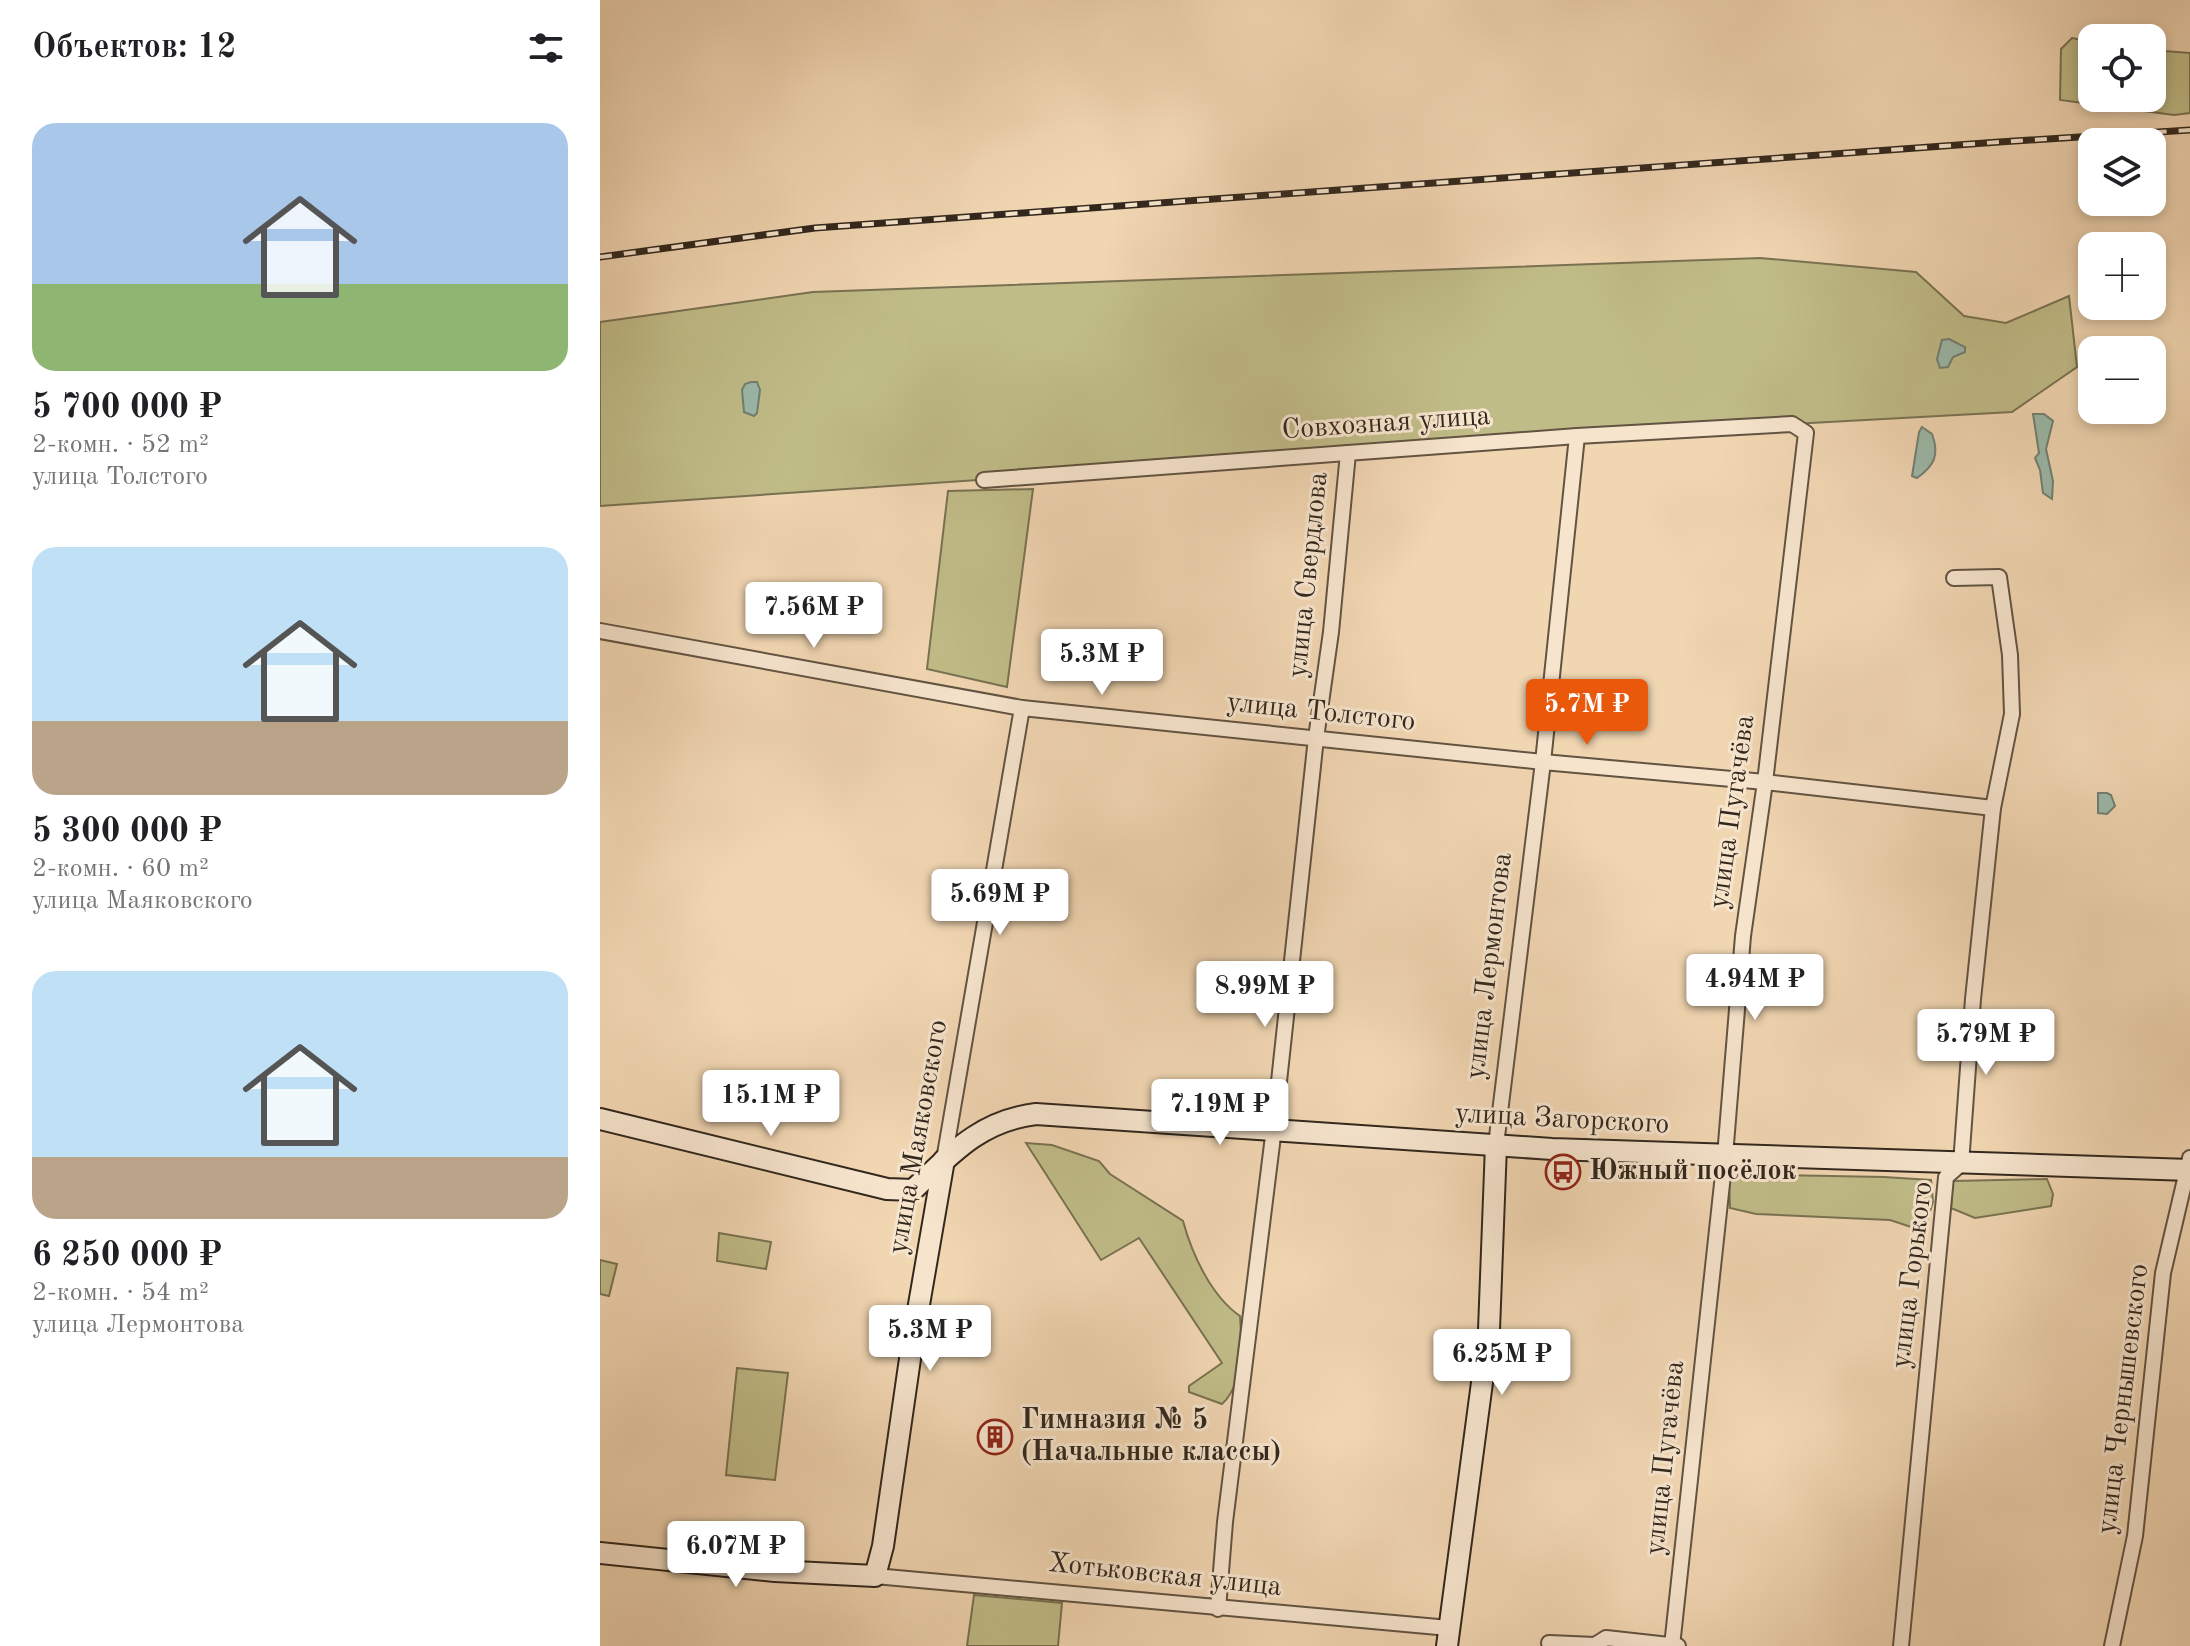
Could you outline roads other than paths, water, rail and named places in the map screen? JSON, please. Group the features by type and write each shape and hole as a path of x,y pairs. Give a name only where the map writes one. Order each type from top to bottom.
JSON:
{"main road":[{"name":"улица Загорского","path":"600,1119 887,1189 913,1190 944,1160 986,1128 1007,1118 1036,1114 1496,1145 1725,1156 1961,1164 2189,1166"},
{"name":"улица Лермонтова","path":"1448,1637 1489,1330 1496,1145"},
{"name":"улица Маяковского","path":"875,1576 883,1546 912,1345 944,1160"},
{"path":"600,1553 775,1571 875,1576"}],"street":[{"name":"Совхозная улица","path":"984,480 1577,436 1792,424"},
{"name":"улица Пугачёва","path":"1672,1646 1725,1156 1743,936 1765,782 1806,433 1792,424"},
{"name":"улица Лермонтова","path":"1496,1145 1543,762 1577,436"},
{"name":"улица Свердлова","path":"1218,1609 1225,1522 1331,632 1348,453"},
{"name":"улица Горького","path":"1901,1646 1946,1177 1961,1164 1973,999 1993,808 2012,714 2010,655 1999,577 1954,578"},
{"name":"улица Толстого","path":"600,631 1022,708 1765,782 1993,808"},
{"name":"улица Маяковского","path":"944,1160 1022,708"},
{"name":"улица Чернышевского","path":"2112,1646 2135,1536 2163,1273 2189,1166"},
{"name":"Хотьковская улица","path":"875,1576 1218,1609 1448,1637"},
{"path":"1549,1643 1595,1645 1606,1638 1680,1646"}],"railway":[{"path":"600,257 815,228 2190,130"}],"place":[{"name":"Южный посёлок","path":"1563,1172"},
{"name":"Гимназия № 5 (Начальные классы)","path":"995,1437"}]}
